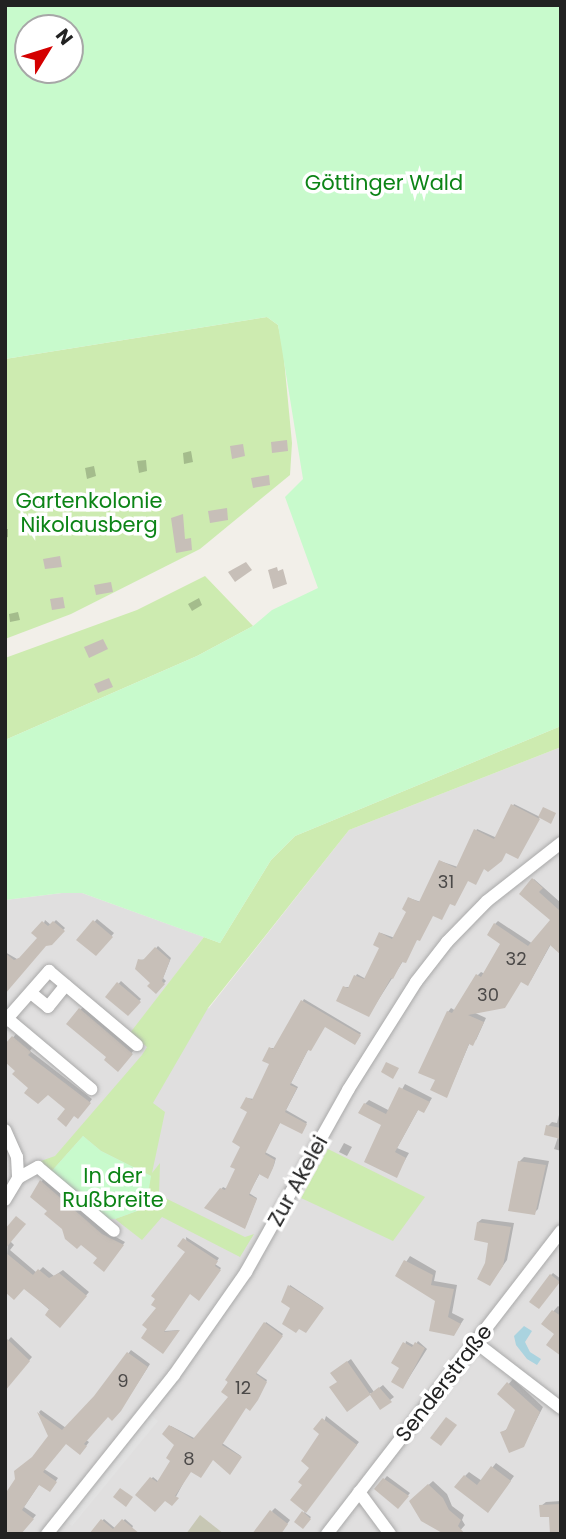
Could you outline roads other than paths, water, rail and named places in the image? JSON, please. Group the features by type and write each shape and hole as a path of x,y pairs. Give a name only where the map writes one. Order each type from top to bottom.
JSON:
{"street":[{"name":"Zur Akelei","path":"47,1534 174,1375 246,1272 348,1090 416,982 487,901 561,843"},
{"path":"91,1089 6,1020 49,971 137,1045"},
{"path":"31,993 48,1007 66,985"},
{"path":"5,1130 17,1157 18,1178"},
{"path":"5,1200 18,1178 38,1167 114,1231"},
{"name":"Senderstraße","path":"327,1534 561,1231"},
{"path":"475,1342 561,1408"},
{"path":"359,1492 390,1534"}],"water":[{"path":"524,1326 532,1331 525,1342 530,1352 541,1359 537,1365 527,1359 516,1345 514,1336"}],"park label":[{"name":"Göttinger Wald","path":"384,183"},
{"name":"Gartenkolonie Nikolausberg","path":"89,513"},
{"name":"In der Rußbreite","path":"113,1188"}]}
